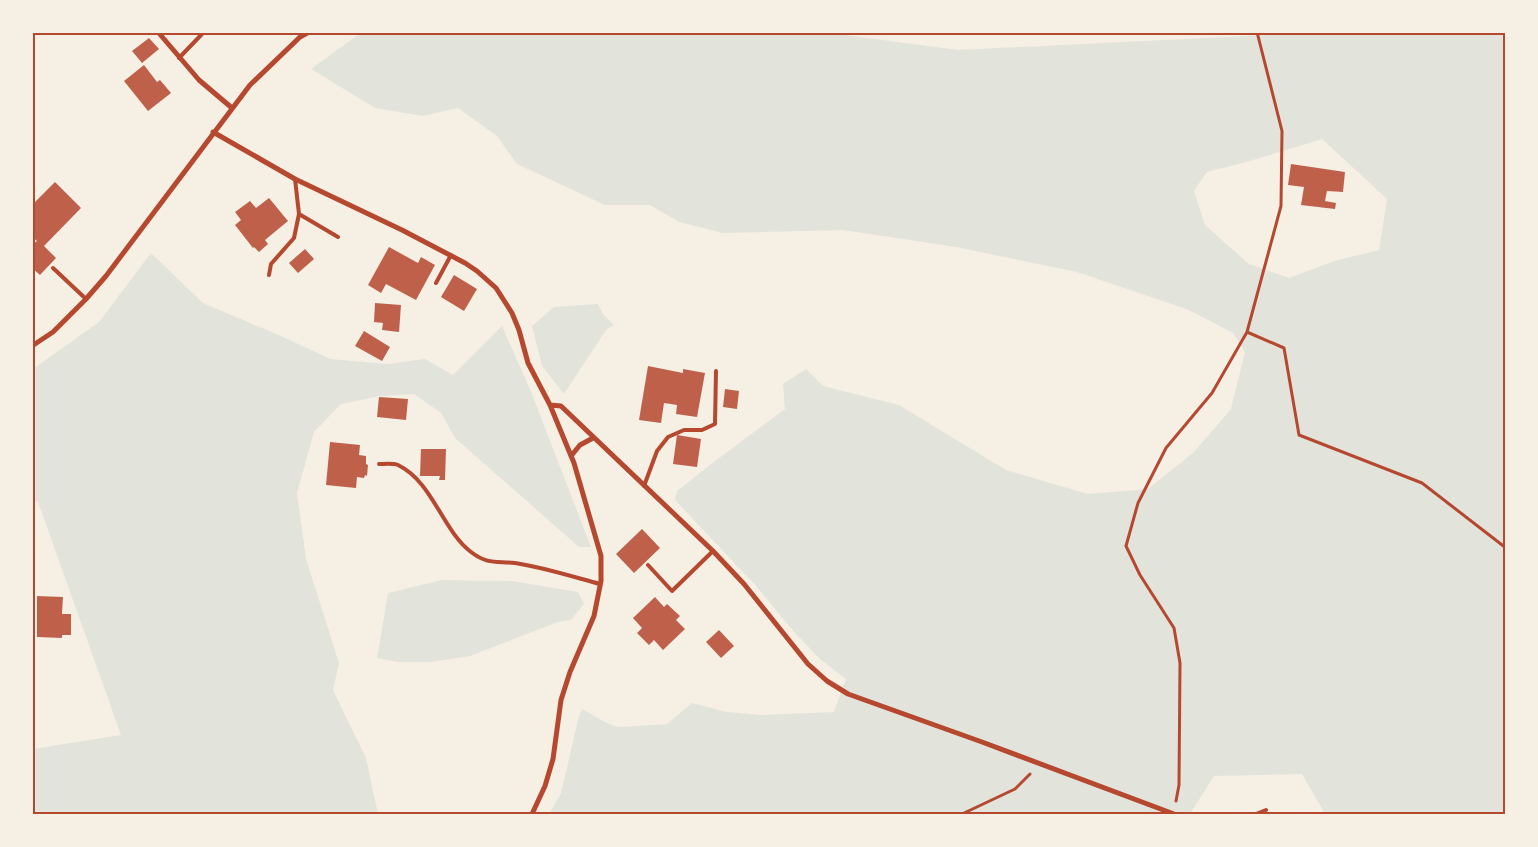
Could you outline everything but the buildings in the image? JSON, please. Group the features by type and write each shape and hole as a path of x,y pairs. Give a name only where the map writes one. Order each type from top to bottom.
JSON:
{"street":[{"path":"158,32 199,80 232,108"},
{"path":"32,346 53,332 86,299 106,276 250,85 268,66 309,32"},
{"path":"213,132 295,179 451,255 477,271 496,288 519,330 528,363 550,405 571,456 596,534 601,556 600,584 594,616 570,672 561,700 552,759 545,786 532,814"},
{"path":"550,405 561,406 713,551 744,584 808,664 827,681 848,694 1174,814"},
{"path":"571,456 580,445 594,438"}],"lane":[{"path":"180,58 202,34"},
{"path":"269,275 271,264 294,238 299,214 295,179"},
{"path":"299,214 338,237"},
{"path":"436,283 451,255"},
{"path":"53,268 86,299"},
{"path":"644,486 657,451 668,437 684,430 702,430 715,424 716,371"},
{"path":"379,464 396,464 414,476 427,492 458,541 472,553 489,562 514,563 600,584"},
{"path":"648,565 672,591 713,551"},
{"path":"1256,814 1266,810"}],"path":[{"path":"1174,814 1179,785 1180,663 1174,628 1140,575 1126,546 1138,503 1166,448 1212,393 1247,332 1281,206 1282,131 1257,32"},
{"path":"1247,332 1284,348 1299,435 1422,482 1506,548"},
{"path":"962,814 1015,789 1039,764"}],"shaded area":[{"path":"362,32 822,32 958,50 1308,33 1505,33 1505,814 1325,814 1302,774 1214,776 1190,814 549,814 561,793 582,709 617,727 667,724 692,703 727,712 761,715 834,712 846,679 820,659 795,633 756,586 675,500 677,491 785,409 783,384 806,369 823,386 899,405 1006,470 1088,494 1148,489 1194,452 1231,409 1245,352 1233,333 1189,310 1077,272 956,247 843,230 723,233 679,222 650,205 605,205 517,164 497,136 458,108 423,116 375,108 311,69","holes":["1322,139 1387,199 1379,250 1334,261 1289,278 1249,264 1205,225 1194,191 1207,172"]},
{"path":"151,253 203,303 330,359 387,364 425,359 453,375 502,326 532,394 591,547 579,547 455,438 441,413 414,394 380,396 341,404 314,432 297,493 306,559 339,663 333,690 366,758 378,814 33,814 33,749 121,735 38,502 33,500 33,369 99,322"},
{"path":"598,304 603,314 614,325 606,330 564,394 542,366 532,326 554,307"},
{"path":"442,580 512,581 578,592 584,604 571,620 558,622 470,656 431,662 397,662 377,658 388,593"}]}
